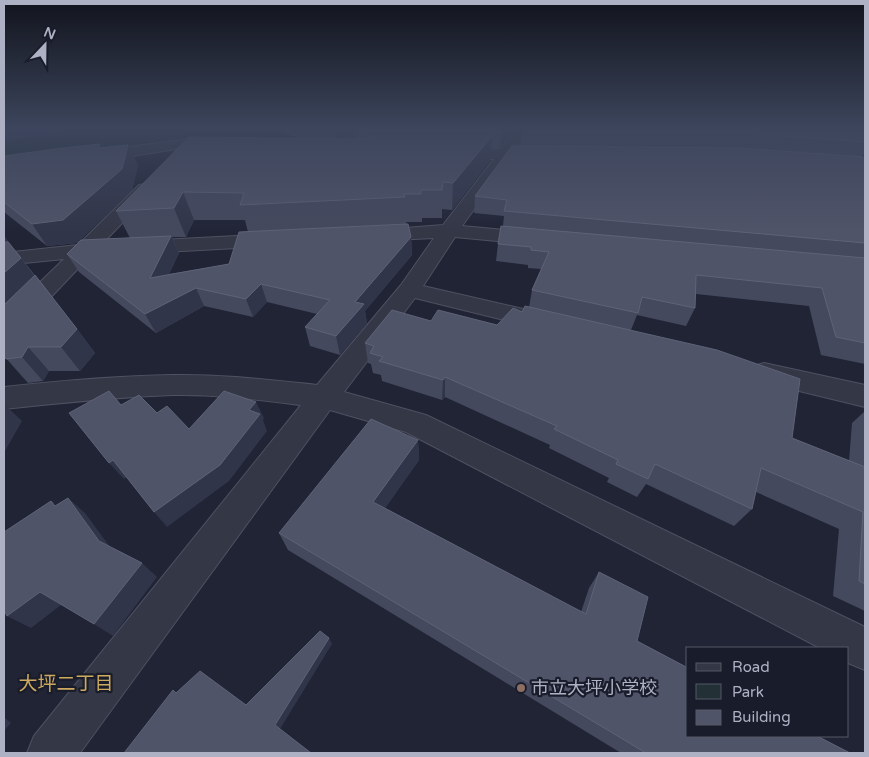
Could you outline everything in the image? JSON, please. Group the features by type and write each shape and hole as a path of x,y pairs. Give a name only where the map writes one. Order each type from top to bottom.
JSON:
{"street":[{"path":"51,753 324,397 409,290 449,231 500,162"},
{"path":"4,331 156,179"},
{"path":"351,236 449,231 558,241"},
{"path":"4,258 86,250 292,239"},
{"path":"409,290 564,326"},
{"path":"739,367 865,396"},
{"path":"4,398 173,384 248,388 324,397 415,423 865,649"}],"green space":[{"path":"4,162 44,162 4,169"}],"building":[{"path":"4,162 124,162 122,169 63,220 32,224 4,202"},
{"path":"164,162 470,162 453,183 443,182 442,190 421,190 421,194 404,194 405,197 240,205 244,193 183,192 174,208 116,211"},
{"path":"500,162 865,162 865,243 504,211 507,200 475,196"},
{"path":"408,224 411,237 355,302 364,304 336,336 305,327 330,300 261,284 246,299 196,288 145,314 67,254 81,240 171,236 150,278 229,264 239,232"},
{"path":"501,226 865,258 865,343 836,337 822,288 696,275 695,308 642,297 638,313 532,290 549,252 531,250 531,247 498,244"},
{"path":"4,242 8,242 21,258 4,273"},
{"path":"35,275 77,329 61,347 28,347 22,357 6,359 4,356 4,305"},
{"path":"525,306 717,350 800,379 792,438 865,467 865,584 859,581 863,512 761,468 752,509 655,464 648,479 616,464 618,460 554,429 557,426 445,377 443,380 379,361 383,357 370,353 374,346 365,343 392,310 431,321 438,310 497,325 513,308 522,312"},
{"path":"109,391 121,405 139,395 157,413 167,406 189,429 224,391 256,402 249,410 260,414 220,465 154,512 113,460 109,463 69,413"},
{"path":"371,419 418,440 373,502 586,614 599,572 648,597 637,641 686,667 686,737 819,737 850,753 646,753 279,533"},
{"path":"68,498 99,541 142,563 94,624 40,592 7,616 4,610 4,532 51,501 55,506"},
{"path":"320,631 329,638 275,725 311,753 124,753 173,690 176,693 200,671 246,705"}],"place":[{"name":"市立大坪小学校","path":"521,688"}],"district":[{"name":"大坪二丁目","path":"66,683"}]}
